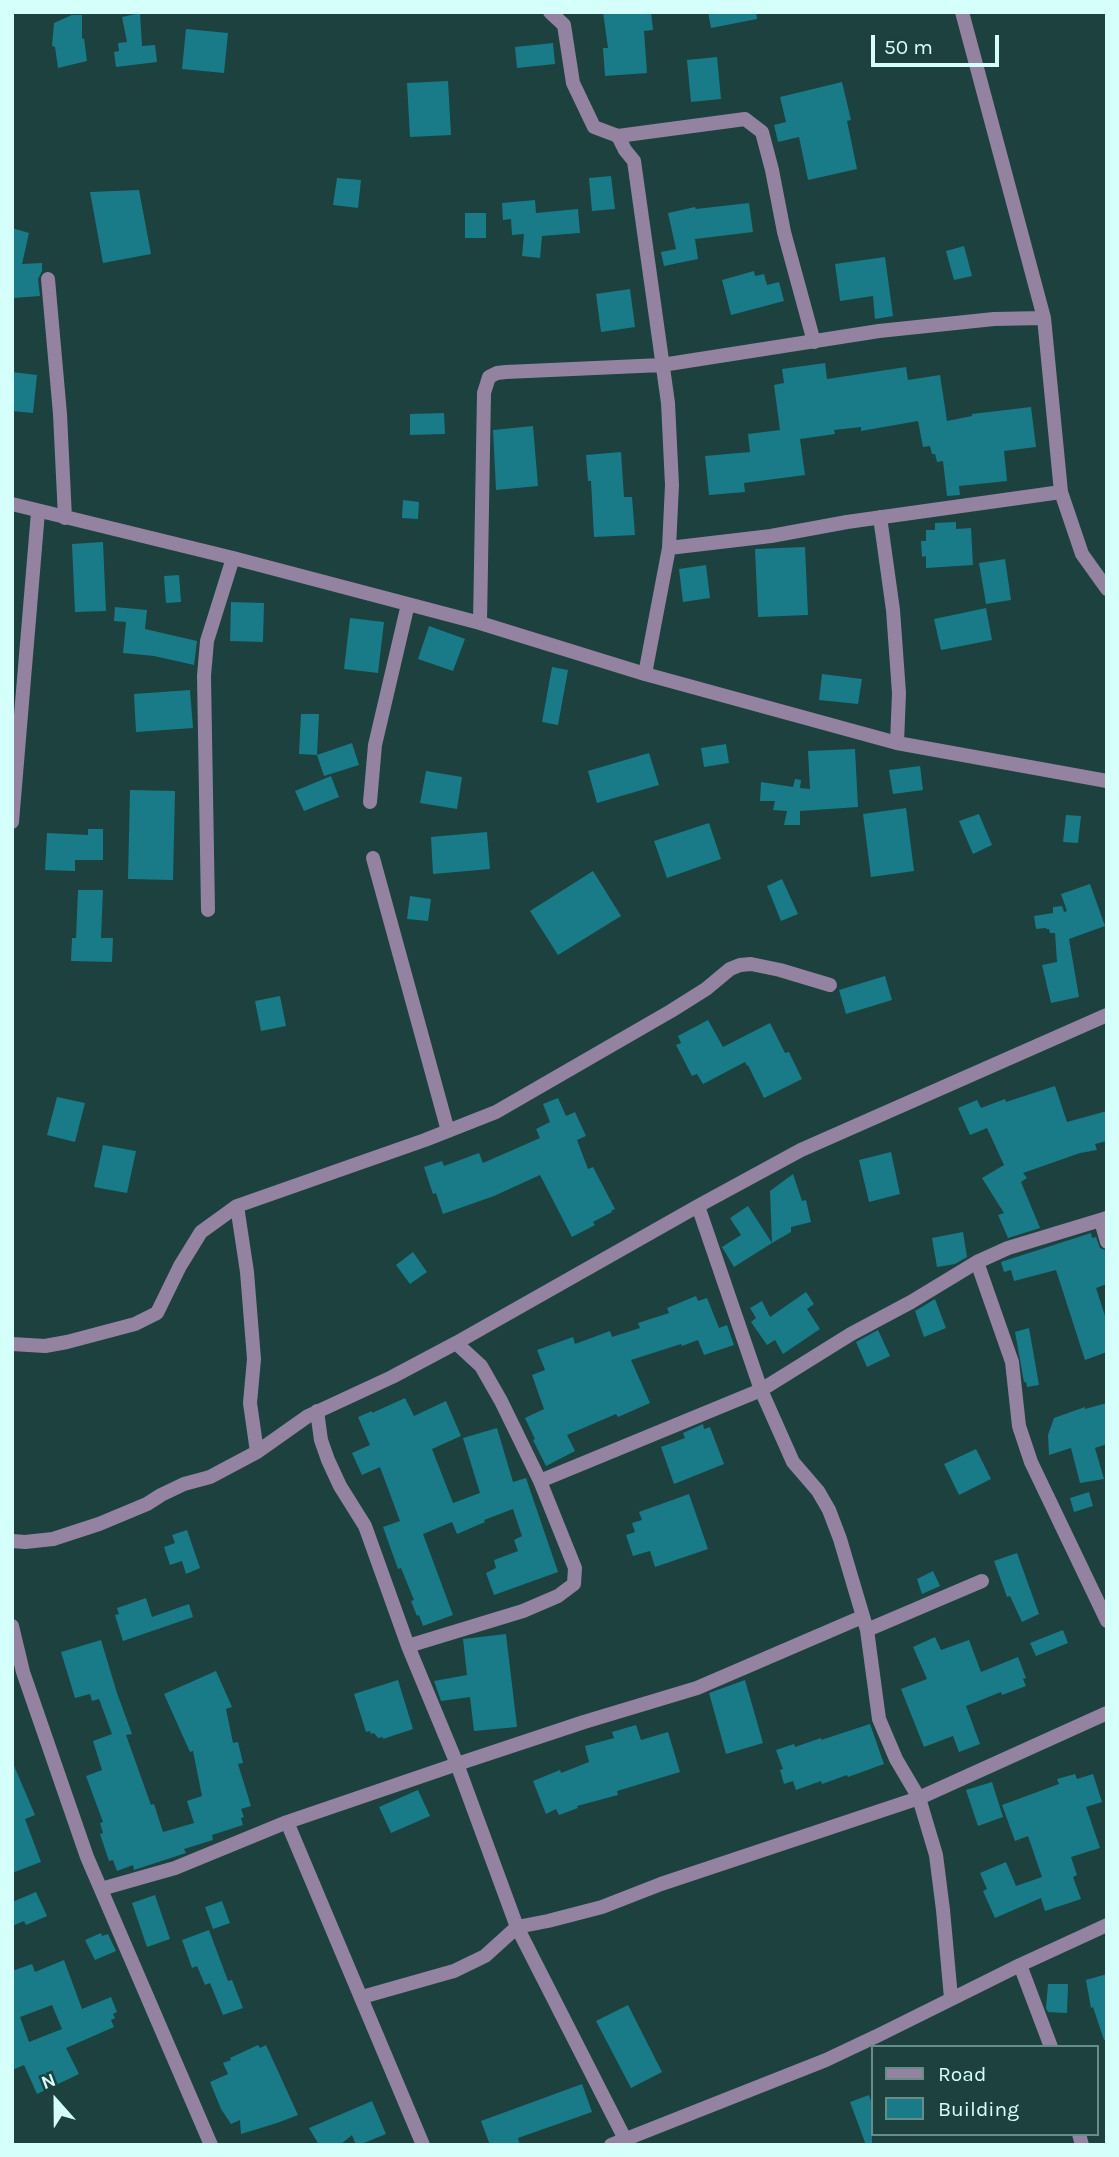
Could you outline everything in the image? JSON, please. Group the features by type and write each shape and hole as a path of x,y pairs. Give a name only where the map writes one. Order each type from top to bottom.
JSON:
{"street":[{"path":"550,12 564,25 573,83 594,127 618,136 746,119 762,132 784,232 814,342"},
{"path":"962,12 1044,318 1061,492 1082,554 1107,589"},
{"path":"618,136 634,161 671,436 673,485 669,548 645,674"},
{"path":"48,279 60,414 65,518"},
{"path":"480,623 484,393 489,377 506,372 662,365 892,330 993,319 1044,318"},
{"path":"669,548 771,536 880,517 1061,492"},
{"path":"12,505 233,558 480,623 645,674 897,743 1107,781"},
{"path":"12,822 38,512"},
{"path":"880,517 893,610 899,693 897,743"},
{"path":"208,910 205,667 207,641 233,558"},
{"path":"370,802 370,780 376,745 408,604"},
{"path":"373,858 448,1131"},
{"path":"12,1344 45,1346 67,1342 135,1324 158,1313 180,1266 201,1232 237,1206 496,1112 671,1011 740,965 751,964 780,970 830,985"},
{"path":"12,1541 54,1539 99,1524 184,1485 210,1477 257,1452 294,1424 317,1411 456,1343 801,1150 1107,1015"},
{"path":"237,1206 247,1272 254,1359 250,1403 257,1452"},
{"path":"698,1206 761,1390 793,1462 818,1490 840,1539 864,1624 879,1719 919,1798 936,1855 951,1998"},
{"path":"540,1480 761,1390 850,1334 911,1302 977,1262 1008,1248 1104,1219 1107,1242"},
{"path":"977,1262 1012,1362 1019,1426 1031,1462 1107,1621"},
{"path":"408,1646 523,1611 558,1596 574,1584 575,1568 540,1480 491,1381 481,1367 456,1343"},
{"path":"317,1411 321,1440 328,1460 340,1486 365,1526 408,1646 457,1764 517,1927 625,2139"},
{"path":"101,1889 175,1868 287,1822 457,1764 697,1688 982,1581"},
{"path":"12,1626 23,1672 87,1857 211,2145"},
{"path":"362,1997 454,1971 485,1956 517,1927 602,1907 661,1884 919,1798 1107,1713"},
{"path":"287,1822 423,2145"},
{"path":"611,2145 826,2060 1107,1925"},
{"path":"1020,1965 1050,2045"}],"building":[{"path":"603,12 651,12 653,30 644,31 647,73 605,76 603,48 608,48"},
{"path":"708,12 756,12 757,19 711,28"},
{"path":"140,13 142,46 155,45 157,62 116,67 114,52 119,51 118,43 127,42 122,17"},
{"path":"72,15 82,15 82,39 84,38 87,61 58,68 55,47 52,46 54,23"},
{"path":"186,29 228,33 224,73 182,69"},
{"path":"553,43 555,64 517,68 515,47"},
{"path":"717,57 721,99 691,102 687,60"},
{"path":"448,81 451,135 410,137 407,83"},
{"path":"842,82 851,120 847,121 857,169 808,180 799,137 778,142 774,125 786,122 780,97"},
{"path":"611,176 615,209 592,211 589,178"},
{"path":"337,178 361,180 358,208 333,205"},
{"path":"139,190 151,254 103,263 90,192"},
{"path":"535,200 536,213 578,209 580,233 542,236 540,258 522,256 524,234 512,235 511,219 503,220 502,203"},
{"path":"749,203 753,232 695,239 698,259 664,266 661,252 676,249 668,213 695,207"},
{"path":"465,213 486,213 486,238 465,238"},
{"path":"12,228 29,233 22,264 42,263 38,279 40,296 12,298"},
{"path":"964,246 972,276 954,280 946,251"},
{"path":"885,257 893,316 875,319 873,296 840,301 835,264"},
{"path":"754,271 755,276 764,274 767,285 779,282 784,301 731,315 722,280"},
{"path":"630,289 635,327 601,332 596,294"},
{"path":"825,363 827,379 906,367 908,380 940,375 947,421 972,414 1031,407 1036,447 1004,451 1007,481 959,486 960,495 947,496 943,461 937,462 930,446 923,447 918,421 861,431 861,427 834,430 835,434 800,439 805,475 744,483 745,492 709,495 705,456 750,452 748,434 780,430 774,385 784,383 782,369"},
{"path":"12,372 37,375 33,413 12,411"},
{"path":"444,413 445,434 410,435 410,414"},
{"path":"533,426 538,486 496,490 493,430"},
{"path":"621,452 624,497 632,497 635,535 594,537 591,481 588,481 586,455"},
{"path":"403,500 419,502 418,519 402,518"},
{"path":"956,522 956,529 971,528 973,565 926,568 926,556 922,557 921,541 926,541 926,530 935,530 935,523"},
{"path":"103,542 106,611 75,612 72,544"},
{"path":"805,547 808,615 758,617 755,549"},
{"path":"1005,559 1011,600 986,604 979,563"},
{"path":"706,565 710,598 683,602 679,569"},
{"path":"179,575 181,602 166,603 164,576"},
{"path":"231,602 264,603 263,642 230,641"},
{"path":"115,607 147,610 145,629 197,641 194,665 154,656 123,653 126,622 114,621"},
{"path":"986,608 992,640 941,650 934,619"},
{"path":"350,618 384,622 378,673 344,669"},
{"path":"429,626 465,639 453,671 418,659"},
{"path":"552,667 568,670 558,725 542,722"},
{"path":"822,674 862,679 858,704 819,700"},
{"path":"190,690 193,728 136,732 134,694"},
{"path":"301,714 319,714 317,755 299,754"},
{"path":"352,743 359,765 324,776 317,755"},
{"path":"726,744 729,763 704,767 701,748"},
{"path":"855,749 858,807 800,811 800,825 784,825 787,811 773,810 775,801 760,801 761,782 793,787 795,779 801,780 800,788 810,789 808,751"},
{"path":"649,753 659,785 597,803 588,771"},
{"path":"920,766 923,790 893,794 889,770"},
{"path":"426,771 462,777 457,809 420,803"},
{"path":"331,776 339,797 304,811 295,791"},
{"path":"130,790 175,791 173,880 128,879"},
{"path":"906,808 914,871 871,877 863,814"},
{"path":"979,814 992,845 973,854 959,821"},
{"path":"1066,815 1081,816 1078,843 1063,842"},
{"path":"709,823 721,859 667,878 654,841"},
{"path":"88,829 103,829 103,860 75,860 75,871 45,870 47,833 88,835"},
{"path":"487,832 490,869 433,874 431,837"},
{"path":"593,871 621,916 558,955 530,911"},
{"path":"782,879 798,914 781,921 767,886"},
{"path":"1090,884 1105,926 1069,939 1079,997 1051,1003 1042,965 1057,962 1055,933 1050,933 1046,928 1036,929 1034,916 1053,913 1053,907 1062,906 1064,912 1067,911 1061,894"},
{"path":"78,890 103,890 101,938 113,938 112,962 71,961 72,938 76,938"},
{"path":"410,896 431,899 428,921 407,919"},
{"path":"885,976 892,1000 846,1014 839,990"},
{"path":"280,996 286,1026 261,1031 255,1001"},
{"path":"708,1020 723,1047 770,1023 785,1053 789,1052 802,1079 764,1098 745,1062 703,1084 697,1074 692,1076 676,1045 681,1043 678,1036"},
{"path":"1055,1086 1067,1122 1107,1111 1107,1141 1095,1144 1097,1150 1080,1153 1023,1173 1027,1178 1021,1182 1040,1228 1008,1238 998,1215 1004,1213 982,1178 1004,1165 987,1128 970,1135 958,1108 977,1100 981,1108"},
{"path":"57,1097 85,1103 75,1142 47,1135"},
{"path":"558,1098 566,1116 575,1112 586,1136 577,1140 588,1169 593,1167 615,1209 593,1222 595,1225 572,1237 540,1175 494,1196 443,1214 424,1167 442,1161 444,1166 479,1153 483,1163 540,1138 536,1129 550,1122 543,1104"},
{"path":"103,1145 136,1151 127,1193 94,1187"},
{"path":"891,1152 900,1194 869,1202 859,1160"},
{"path":"793,1174 802,1201 806,1200 811,1222 791,1227 791,1232 772,1243 770,1191"},
{"path":"748,1206 772,1243 734,1267 722,1247 741,1235 730,1218"},
{"path":"963,1232 967,1257 955,1264 937,1267 932,1238"},
{"path":"1091,1233 1092,1238 1096,1237 1100,1248 1107,1251 1107,1284 1096,1288 1107,1322 1107,1352 1085,1360 1056,1270 1014,1281 1011,1270 1004,1272 1001,1262"},
{"path":"413,1252 427,1272 410,1284 396,1265"},
{"path":"806,1292 814,1304 807,1309 820,1329 783,1354 775,1340 767,1345 751,1322 756,1318 750,1308 762,1301 770,1317"},
{"path":"696,1296 698,1301 707,1298 719,1328 727,1325 734,1345 704,1355 698,1340 631,1360 650,1403 567,1435 575,1451 546,1466 525,1418 544,1409 532,1375 545,1370 537,1350 573,1337 575,1344 610,1331 612,1337 640,1328 638,1323 669,1313 667,1308"},
{"path":"935,1299 946,1328 924,1337 915,1311"},
{"path":"1029,1328 1039,1385 1027,1387 1015,1332"},
{"path":"878,1330 890,1356 867,1367 856,1342"},
{"path":"405,1398 414,1416 446,1401 461,1436 432,1449 453,1503 480,1493 463,1438 497,1428 513,1482 526,1478 558,1572 494,1595 486,1573 496,1568 494,1560 518,1551 514,1540 522,1536 513,1509 457,1534 452,1522 423,1534 453,1615 423,1626 383,1527 400,1521 380,1467 362,1475 352,1453 370,1445 358,1417"},
{"path":"1107,1403 1107,1444 1095,1448 1104,1479 1080,1483 1071,1448 1049,1455 1048,1435 1054,1418 1085,1407"},
{"path":"703,1424 704,1429 710,1427 724,1464 674,1484 661,1447 685,1438 683,1433"},
{"path":"976,1449 991,1479 959,1495 944,1464"},
{"path":"1089,1492 1093,1506 1074,1512 1070,1498"},
{"path":"689,1494 708,1549 655,1567 650,1551 633,1556 626,1535 635,1532 632,1523 642,1520 639,1512"},
{"path":"187,1530 200,1568 186,1574 182,1561 170,1565 164,1547 175,1543 172,1535"},
{"path":"1017,1553 1039,1614 1022,1622 1010,1596 1007,1597 994,1561"},
{"path":"933,1571 940,1586 922,1594 917,1579"},
{"path":"146,1598 152,1617 189,1604 193,1617 123,1641 115,1615 119,1614 117,1608"},
{"path":"1063,1630 1068,1643 1036,1656 1030,1643"},
{"path":"506,1634 517,1727 474,1731 470,1697 441,1701 434,1681 467,1675 463,1639"},
{"path":"935,1637 941,1650 969,1640 981,1672 1018,1657 1026,1678 1023,1679 1026,1686 1002,1695 1001,1692 966,1706 980,1744 959,1752 953,1736 924,1747 901,1689 927,1679 913,1647"},
{"path":"101,1640 132,1734 126,1735 163,1832 194,1823 187,1801 202,1796 193,1751 190,1752 164,1694 216,1671 232,1707 226,1709 233,1743 238,1742 243,1763 238,1764 251,1806 241,1809 243,1825 212,1835 213,1840 184,1849 186,1853 134,1870 133,1865 117,1871 113,1860 109,1861 100,1834 103,1833 100,1823 103,1822 86,1776 102,1770 93,1741 112,1734 99,1699 92,1701 90,1694 75,1698 61,1652"},
{"path":"398,1680 413,1729 383,1739 378,1738 370,1731 366,1732 354,1694"},
{"path":"745,1680 763,1743 726,1754 709,1693"},
{"path":"870,1724 884,1764 848,1777 847,1775 822,1784 821,1781 796,1790 793,1781 784,1784 780,1770 783,1769 776,1750 821,1740"},
{"path":"636,1725 641,1740 668,1732 680,1772 617,1791 618,1795 577,1806 578,1808 559,1815 556,1809 546,1814 533,1781 589,1762 585,1746 614,1738 612,1732"},
{"path":"12,1761 35,1815 25,1819 41,1862 12,1873"},
{"path":"1075,1774 1077,1779 1093,1774 1102,1802 1086,1807 1100,1848 1071,1857 1077,1875 1073,1877 1081,1899 1045,1911 1041,1898 995,1918 983,1891 987,1889 980,1873 1006,1862 1016,1886 1042,1877 1028,1836 1015,1841 1002,1805 1059,1784 1057,1779"},
{"path":"992,1782 1003,1817 978,1826 966,1790"},
{"path":"418,1790 430,1816 391,1833 379,1807"},
{"path":"36,1892 47,1916 26,1925 24,1921 12,1926 12,1902"},
{"path":"155,1895 170,1939 147,1947 132,1903"},
{"path":"222,1901 230,1923 213,1929 205,1907"},
{"path":"209,1930 228,1981 232,1980 243,2008 223,2015 210,1983 205,1985 197,1966 192,1968 182,1940"},
{"path":"101,1933 102,1936 108,1934 116,1951 95,1960 85,1940"},
{"path":"64,1960 82,2009 111,1997 117,2012 111,2020 114,2027 66,2048 79,2074 37,2094 24,2065 12,2070 12,1971 32,1964 35,1972","holes":["52,2005 62,2029 29,2042 20,2017"]},
{"path":"1107,1974 1107,2040 1104,2040 1093,2007 1091,2008 1086,1980"},
{"path":"1048,1984 1068,1984 1067,2013 1048,2012"},
{"path":"628,2005 662,2072 631,2088 596,2021"},
{"path":"258,2045 260,2048 266,2045 298,2115 241,2134 240,2120 231,2124 221,2109 210,2082 228,2074 223,2063"},
{"path":"582,2084 592,2112 518,2138 520,2145 490,2145 481,2121"},
{"path":"869,2095 872,2145 866,2145 850,2102"},
{"path":"372,2101 386,2134 359,2145 356,2145 352,2135 340,2145 319,2145 309,2128"}]}
